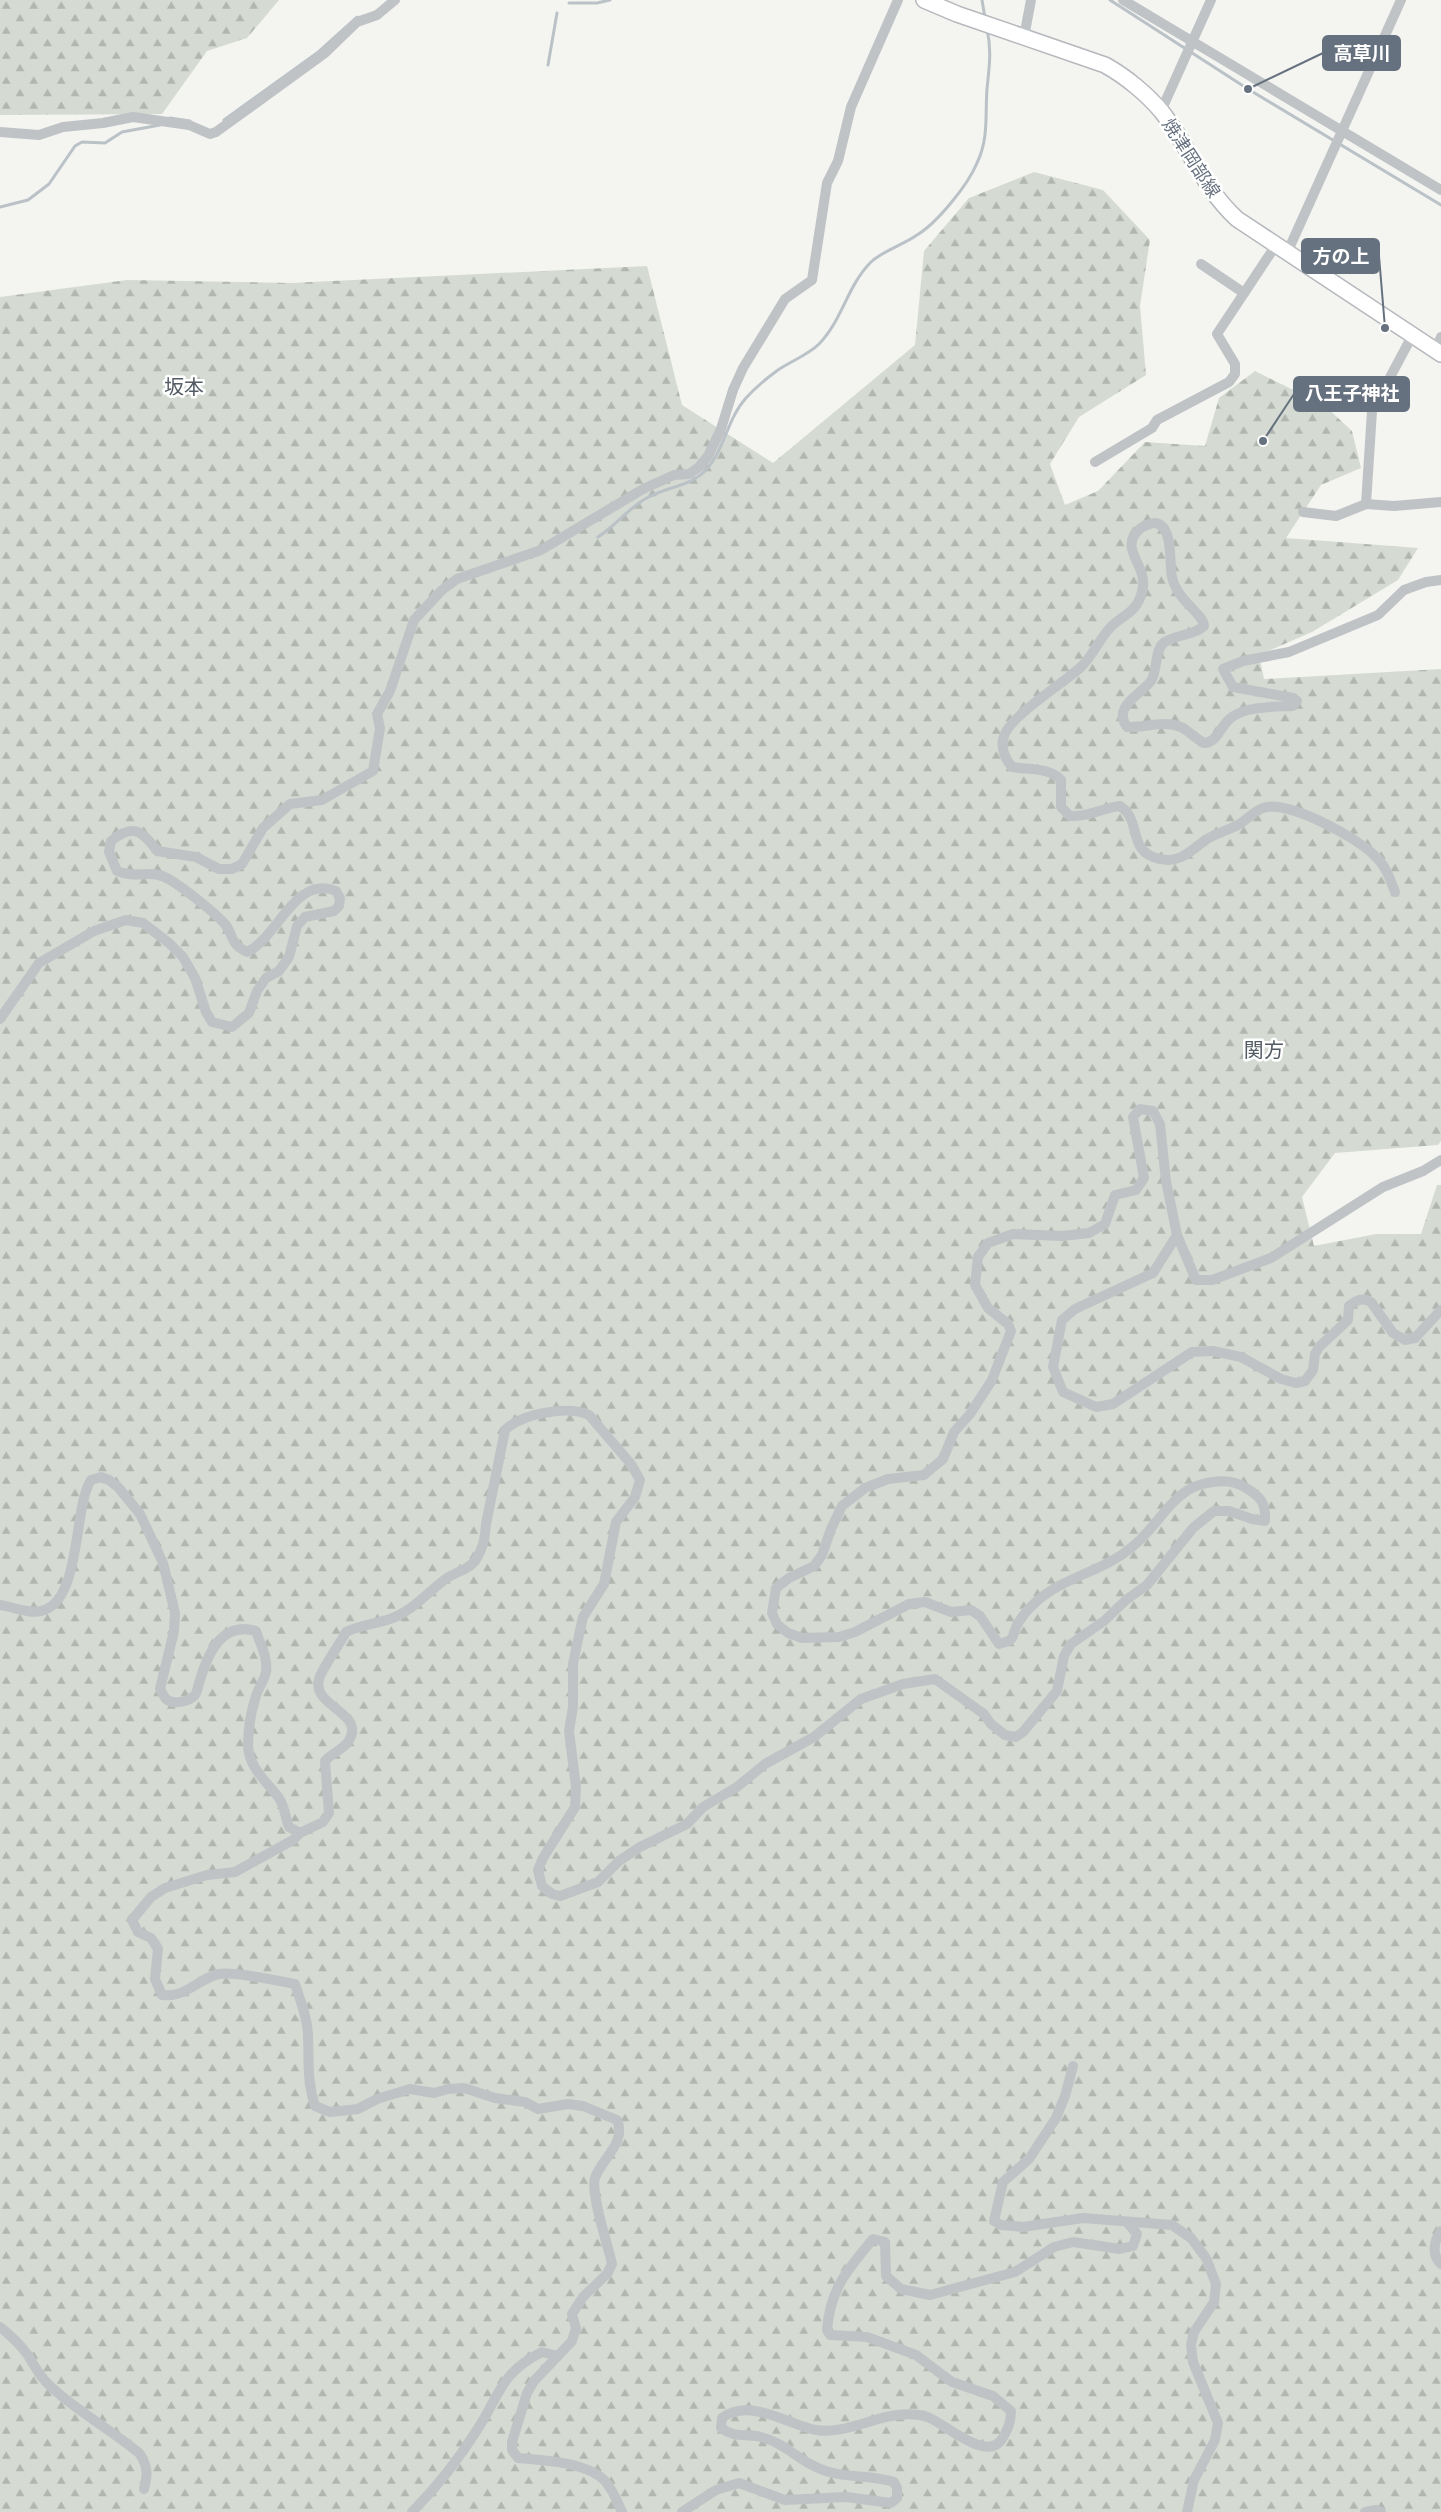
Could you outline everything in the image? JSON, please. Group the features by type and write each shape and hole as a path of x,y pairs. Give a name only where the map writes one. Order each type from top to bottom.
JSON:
{"main road":[{"name":"焼津岡部線","path":"924,0 1105,65 1120,74 1161,112 1220,204 1237,219 1412,336 1439,347"}],"street":[{"path":"0,132 39,135 63,127 103,123 133,117 189,125 210,134 220,130 258,99 324,53 357,22 377,15 395,0"},
{"path":"0,1019 39,963 94,931 126,920 143,923 184,957 195,978 206,1012 212,1022 232,1027 249,1013 257,991 266,978 279,971 289,957 296,926 305,917 334,911 339,906 340,898 336,891 326,886 316,888 294,901 259,947 247,952 236,947 225,924 171,880 152,872 129,876 117,871 109,852 111,841 120,833 133,831 145,834 157,851 196,857 219,869 232,869 242,864 262,828 290,804 322,800 373,771 380,728 377,714 390,691 414,620 442,590 457,579 541,550 566,537 598,515 642,489 674,475 689,474 699,467 708,456 721,429 733,390 748,360 785,299 812,280 827,184 838,161 851,107 898,0"},
{"path":"1024,37 1031,0"},
{"path":"1123,0 1192,44 1342,134 1441,190"},
{"path":"1161,112 1211,0"},
{"path":"1095,462 1152,428 1157,420 1229,382 1235,374 1235,364 1217,334 1244,293 1282,249 1335,150 1401,0"},
{"path":"1201,264 1244,293"},
{"path":"1366,504 1372,411 1412,336"},
{"path":"1303,512 1336,516 1366,504 1394,506 1441,502"},
{"path":"1395,892 1387,872 1366,848 1318,819 1281,806 1264,808 1239,824 1206,840 1181,858 1171,860 1148,855 1138,845 1134,826 1126,809 1114,806 1086,816 1070,816 1061,807 1061,780 1056,774 1047,771 1012,768 1006,759 1002,742 1011,723 1082,665 1100,644 1107,630 1135,608 1140,598 1142,575 1132,554 1131,543 1136,532 1144,526 1155,523 1162,527 1168,536 1172,578 1178,595 1204,620 1204,626 1199,631 1164,642 1160,648 1153,678 1146,687 1126,704 1122,712 1122,721 1127,727 1136,728 1167,723 1183,728 1204,743 1214,740 1231,718 1265,708 1293,706 1297,701 1293,698 1233,687 1223,669 1243,661 1289,652 1378,616 1404,590 1426,582 1441,580"},
{"path":"622,2512 613,2492 603,2479 562,2463 518,2458 512,2450 521,2408 527,2393 534,2381 572,2341 576,2328 572,2314 583,2297 608,2274 612,2264 593,2188 595,2177 616,2144 620,2131 617,2120 584,2106 562,2104 538,2109 525,2102 495,2098 464,2088 448,2089 434,2093 410,2089 377,2099 358,2109 330,2112 314,2106 307,2072 308,2034 295,1984 255,1977 219,1974 174,1996 162,1995 154,1979 158,1948 151,1938 138,1932 132,1920 151,1897 165,1888 207,1875 235,1872 292,1840 300,1832 323,1822 330,1813 324,1761 349,1740 352,1729 349,1720 322,1700 318,1689 319,1678 338,1649 346,1632 401,1614 444,1580 461,1572 474,1562 485,1538 486,1524 505,1430 513,1422 566,1409 580,1410 589,1415 631,1464 640,1480 635,1497 616,1522 604,1584 583,1618 577,1644 573,1664 573,1707 569,1731 576,1787 575,1808 543,1858 538,1870 542,1886 552,1894 560,1896 598,1882 619,1861 640,1847 687,1824 703,1807 737,1787 765,1764 814,1737 861,1699 903,1684 935,1679 984,1714 991,1724 1005,1735 1016,1737 1024,1732 1057,1691 1064,1656 1071,1644 1104,1621 1126,1600 1147,1585 1194,1528 1214,1511 1230,1511 1252,1519 1265,1521 1266,1507 1258,1495 1242,1485 1224,1481 1206,1483 1188,1491 1133,1547 1105,1564 1056,1587 1041,1597 1031,1606 1017,1625 1014,1637 1008,1642 999,1644 980,1616 971,1610 951,1612 925,1602 909,1604 855,1632 839,1637 802,1638 788,1633 777,1624 772,1613 776,1588 789,1578 814,1566 822,1555 842,1506 866,1488 888,1479 924,1475 943,1459 954,1432 970,1414 992,1380 1011,1331 1008,1324 988,1308 975,1285 978,1257 988,1243 1013,1234 1062,1236 1089,1232 1105,1224 1115,1194 1136,1190 1144,1178 1133,1117 1140,1110 1153,1111 1160,1124 1166,1181 1177,1234 1196,1280 1212,1280 1271,1258 1377,1191 1423,1172 1441,1160"},
{"path":"1177,1234 1153,1273 1075,1309 1062,1320 1053,1367 1064,1392 1096,1407 1113,1404 1192,1352 1213,1351 1241,1357 1281,1379 1296,1383 1305,1381 1312,1370 1314,1354 1348,1320 1349,1306 1357,1300 1365,1299 1371,1302 1393,1333 1405,1340 1415,1338 1441,1310"},
{"path":"0,1605 33,1612 44,1610 55,1603 65,1586 76,1554 84,1490 91,1480 100,1477 110,1480 140,1514 163,1563 175,1612 172,1647 160,1689 166,1699 175,1702 186,1700 195,1694 205,1666 220,1637 239,1629 256,1630 266,1657 266,1673 256,1696 248,1747 252,1762 270,1790 278,1797 289,1827 300,1832"},
{"path":"1073,2066 1065,2096 1056,2118 1029,2159 1003,2182 994,2221 1001,2226 1023,2227 1083,2218 1172,2225 1191,2238 1206,2258 1216,2284 1214,2302 1194,2332 1191,2346 1193,2362 1218,2423 1215,2440 1194,2480 1187,2512"},
{"path":"682,2512 716,2490 739,2482 785,2500 846,2497 891,2504 897,2498 897,2488 894,2482 882,2478 830,2473 805,2463 780,2443 760,2436 730,2435 721,2428 722,2418 730,2412 768,2413 817,2430 842,2428 888,2415 926,2416 974,2444 987,2447 1000,2442 1009,2427 1011,2411 993,2396 952,2382 916,2354 867,2337 830,2335 827,2330 833,2295 847,2270 873,2239 884,2242 886,2276 901,2288 930,2295 1015,2272 1054,2247 1073,2242 1120,2249 1133,2246 1137,2234 1127,2222"},
{"path":"1441,2231 1434,2245 1437,2260 1441,2264"},
{"path":"0,2327 10,2334 28,2355 35,2370 55,2391 77,2410 140,2453 146,2462 148,2474 144,2489"},
{"path":"412,2512 448,2472 478,2430 504,2380 528,2360 542,2352 558,2356"},
{"path":"1365,2512 1376,2510 1381,2512"}],"green space":[{"path":"0,0 279,0 247,38 207,51 162,114 0,115"},
{"path":"1034,172 1103,190 1150,240 1140,306 1146,375 1079,417 1050,464 1065,505 1098,491 1145,442 1205,446 1219,398 1255,371 1324,405 1352,431 1361,468 1321,485 1286,538 1418,548 1398,580 1312,632 1259,655 1264,679 1441,669 1441,1141 1438,1145 1335,1153 1302,1197 1314,1246 1376,1234 1421,1234 1437,1185 1441,1185 1441,2512 0,2512 0,297 127,280 291,283 647,266 682,405 773,463 915,345 924,251 969,198"}],"waterway":[{"path":"569,3 597,3 610,0"},
{"path":"982,0 985,18"},
{"path":"1110,0 1248,89 1441,205"},
{"path":"548,65 557,13"},
{"path":"224,120 317,53 357,17"},
{"path":"598,537 645,499 700,476 718,453 734,415 746,398 778,370 819,344 834,324 856,281 871,262 882,254 912,239 934,222 967,182 981,154 985,135 990,59 987,29"},
{"path":"170,118 190,121"},
{"path":"0,207 28,200 49,184 75,146 82,142 105,143 122,132 160,125"}],"place":[{"name":"高草川","path":"1248,89"},
{"name":"方の上","path":"1385,328"},
{"name":"八王子神社","path":"1263,441"}],"district":[{"name":"坂本","path":"184,387"},
{"name":"関方","path":"1264,1050"}]}
